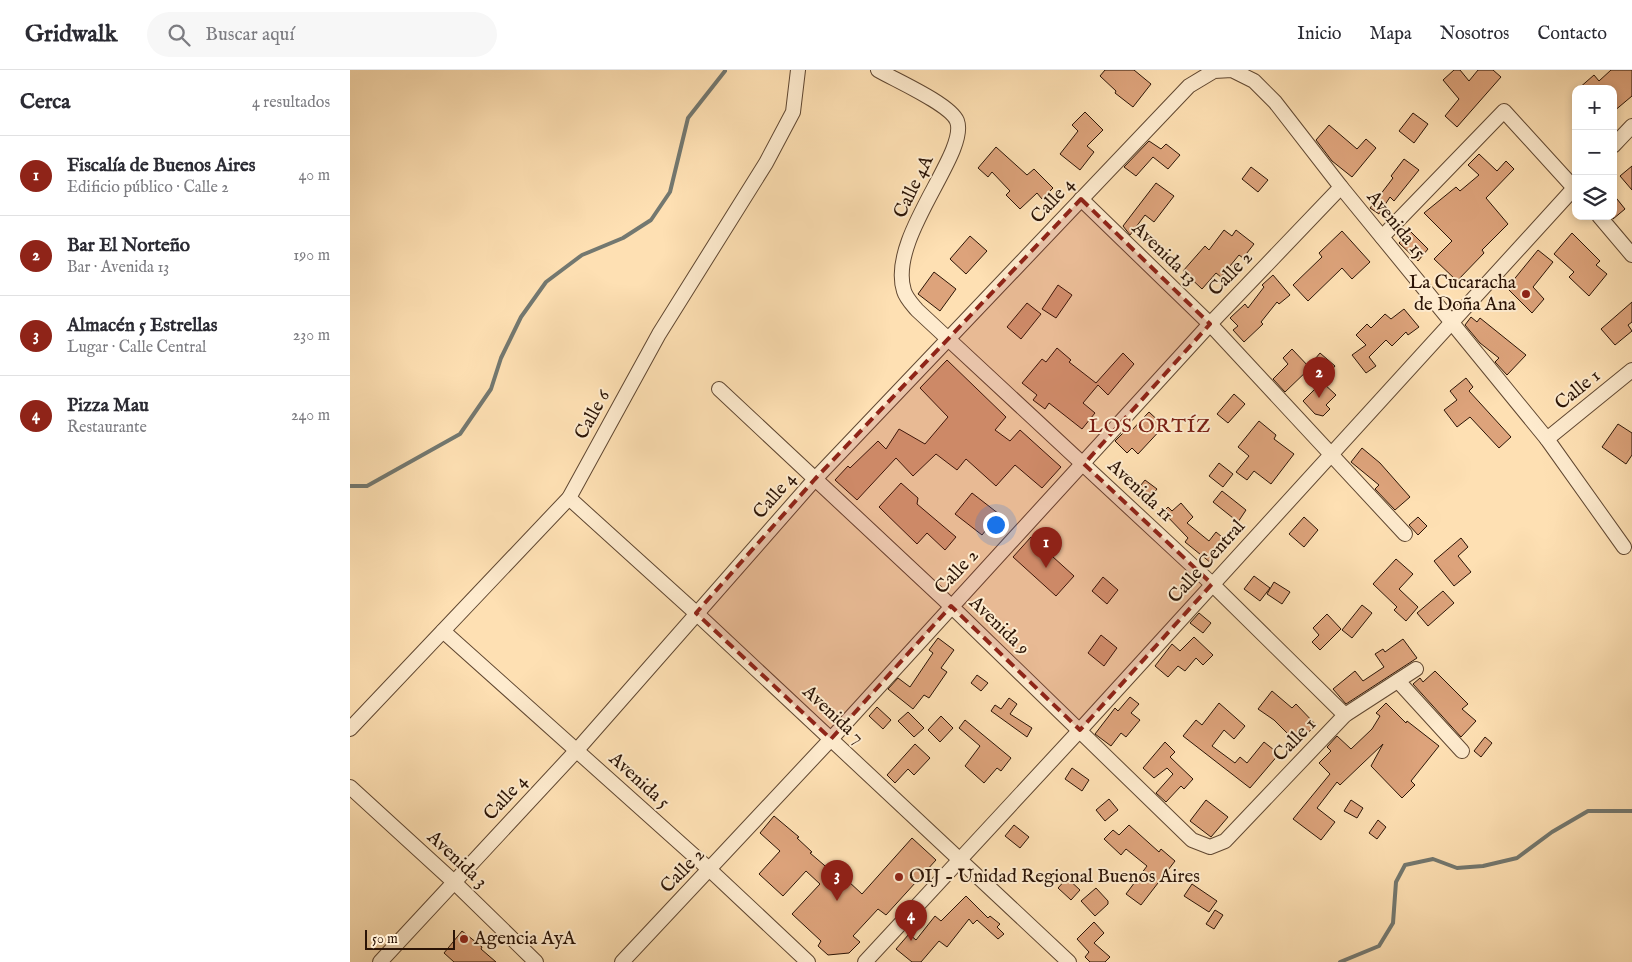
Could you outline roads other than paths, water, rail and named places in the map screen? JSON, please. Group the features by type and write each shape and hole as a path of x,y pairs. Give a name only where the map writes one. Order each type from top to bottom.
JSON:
{"street":[{"name":"Calle 6","path":"350,729 569,498 659,334 766,163 793,112 798,70"},
{"name":"Calle 4A","path":"878,70 946,108 956,121 958,138 921,210 900,270"},
{"name":"Avenida 15","path":"1214,71 1232,70 1254,81 1276,102 1340,187 1547,439 1624,547"},
{"name":"Calle 4","path":"380,962 576,750 815,479 1189,86 1214,71"},
{"path":"1382,237 1504,112 1572,185"},
{"path":"1617,142 1632,126"},
{"name":"Calle 2","path":"622,962 831,739 1210,324 1340,187"},
{"name":"Calle Central","path":"865,962 1080,730 1572,191"},
{"name":"Avenida 13","path":"1081,199 1210,324 1332,453 1405,534"},
{"path":"1602,220 1632,255"},
{"name":"Avenida 11","path":"900,270 904,293 917,310 1212,584 1345,715"},
{"name":"Calle 1","path":"1547,439 1632,370"},
{"name":"Avenida 9","path":"719,389 951,606 1192,840 1210,847"},
{"name":"Avenida 7","path":"569,498 696,613 1069,962"},
{"name":"Avenida 5","path":"443,631 710,870 808,962"},
{"name":"Calle 1","path":"1210,847 1225,841 1345,715 1416,669"},
{"path":"1398,681 1462,751"},
{"name":"Avenida 3","path":"350,787 454,882 536,962"}],"waterway":[{"path":"350,486 367,486 460,434 491,389 501,358 521,317 546,282 582,255 623,238 651,220 670,192 688,118 725,71"},
{"path":"1340,962 1379,946 1393,923 1396,882 1405,865 1433,859 1457,868 1483,866 1517,858 1552,832 1588,811 1632,811"}],"place":[{"name":"La Cucaracha de Doña Ana","path":"1526,294"},
{"name":"Bar El Norteño","path":"1319,398"},
{"name":"Fiscalía de Buenos Aires","path":"1046,568"},
{"name":"OIJ - Unidad Regional Buenos Aires","path":"899,877"},
{"name":"Almacén 5 Estrellas","path":"837,901"},
{"name":"Agencia AyA","path":"464,939"},
{"name":"Pizza Mau","path":"911,941"}],"district":[{"name":"LOS ORTÍZ","path":"1150,426"}]}
